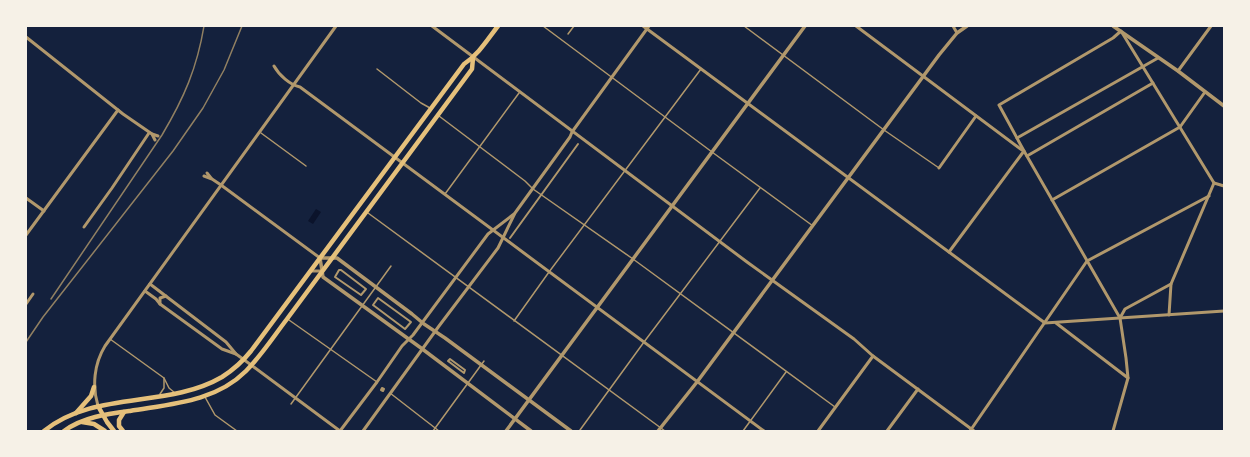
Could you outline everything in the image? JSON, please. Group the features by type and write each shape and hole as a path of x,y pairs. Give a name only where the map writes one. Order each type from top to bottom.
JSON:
{"main road":[{"path":"44,431 56,422 98,406 190,390 212,382 229,372 244,359 252,351 430,108 464,64 473,58 498,26"},
{"path":"64,431 80,422 103,415 206,397 232,383 251,365 287,319 472,69 473,58"},
{"path":"75,414 91,396 94,387"},
{"path":"98,406 114,431"},
{"path":"123,431 119,426 119,420 125,412"},
{"path":"80,422 94,424 105,431"}],"street":[{"path":"98,406 94,387 98,363 102,351 336,26"},
{"path":"432,26 572,132 854,340 972,430 1087,261 1209,196"},
{"path":"643,26 648,27 701,69 1045,323 1224,311"},
{"path":"506,431 562,356 596,307 805,26"},
{"path":"856,26 1024,151"},
{"path":"953,26 957,33"},
{"path":"957,33 959,26"},
{"path":"660,429 697,382 923,77 957,33 967,26"},
{"path":"1113,26 1178,71 1224,106"},
{"path":"1178,71 1211,26"},
{"path":"363,431 498,248 515,213 648,27"},
{"path":"1121,31 1214,182 1224,186"},
{"path":"1113,431 1128,378 1120,318 999,105 1113,38 1121,31"},
{"path":"26,37 150,134 155,140"},
{"path":"1017,138 1158,58"},
{"path":"274,66 294,86 300,87 764,431"},
{"path":"1027,156 1153,83"},
{"path":"1052,200 1180,127 1205,92"},
{"path":"26,235 118,110"},
{"path":"939,168 976,116"},
{"path":"150,134 158,136"},
{"path":"84,227 150,134"},
{"path":"510,238 578,144"},
{"path":"949,252 1024,151"},
{"path":"205,174 320,258 337,258 571,431"},
{"path":"1169,315 1171,284 1214,182"},
{"path":"26,198 44,211"},
{"path":"145,291 160,304 222,349 236,354 244,359 340,431 402,346 422,322 488,234 515,213"},
{"path":"320,258 323,277 531,431"},
{"path":"340,270 366,289 361,296 335,276 340,270"},
{"path":"310,271 322,271"},
{"path":"150,284 226,342 236,354"},
{"path":"1120,318 1125,309 1171,284"},
{"path":"26,304 33,294"},
{"path":"160,304 160,298 166,296"},
{"path":"378,298 411,322 405,329 373,305 378,298"},
{"path":"1056,322 1128,378"},
{"path":"818,431 873,356"},
{"path":"450,359 465,370 464,373 448,361 450,359"},
{"path":"887,431 918,389"}],"lane":[{"path":"542,26 813,226"},
{"path":"568,34 574,26"},
{"path":"744,26 884,130 939,168"},
{"path":"377,69 430,108"},
{"path":"514,321 701,69"},
{"path":"445,194 519,92"},
{"path":"438,115 525,181 533,189 633,259 835,407"},
{"path":"259,132 306,166"},
{"path":"580,430 760,187"},
{"path":"366,212 610,390 660,429 665,431"},
{"path":"291,404 391,266"},
{"path":"287,319 377,382"},
{"path":"110,339 164,378 169,388 175,393"},
{"path":"433,431 484,361"},
{"path":"743,431 786,372"},
{"path":"159,396 164,388 164,378"},
{"path":"390,394 439,431"},
{"path":"206,397 215,415 237,431"}],"water":[{"path":"316,209 321,212 313,224 308,221"}],"railway":[{"path":"51,299 170,121 189,82 198,56 204,26"},
{"path":"26,342 43,317 173,151 203,108 224,70 242,26"}]}
